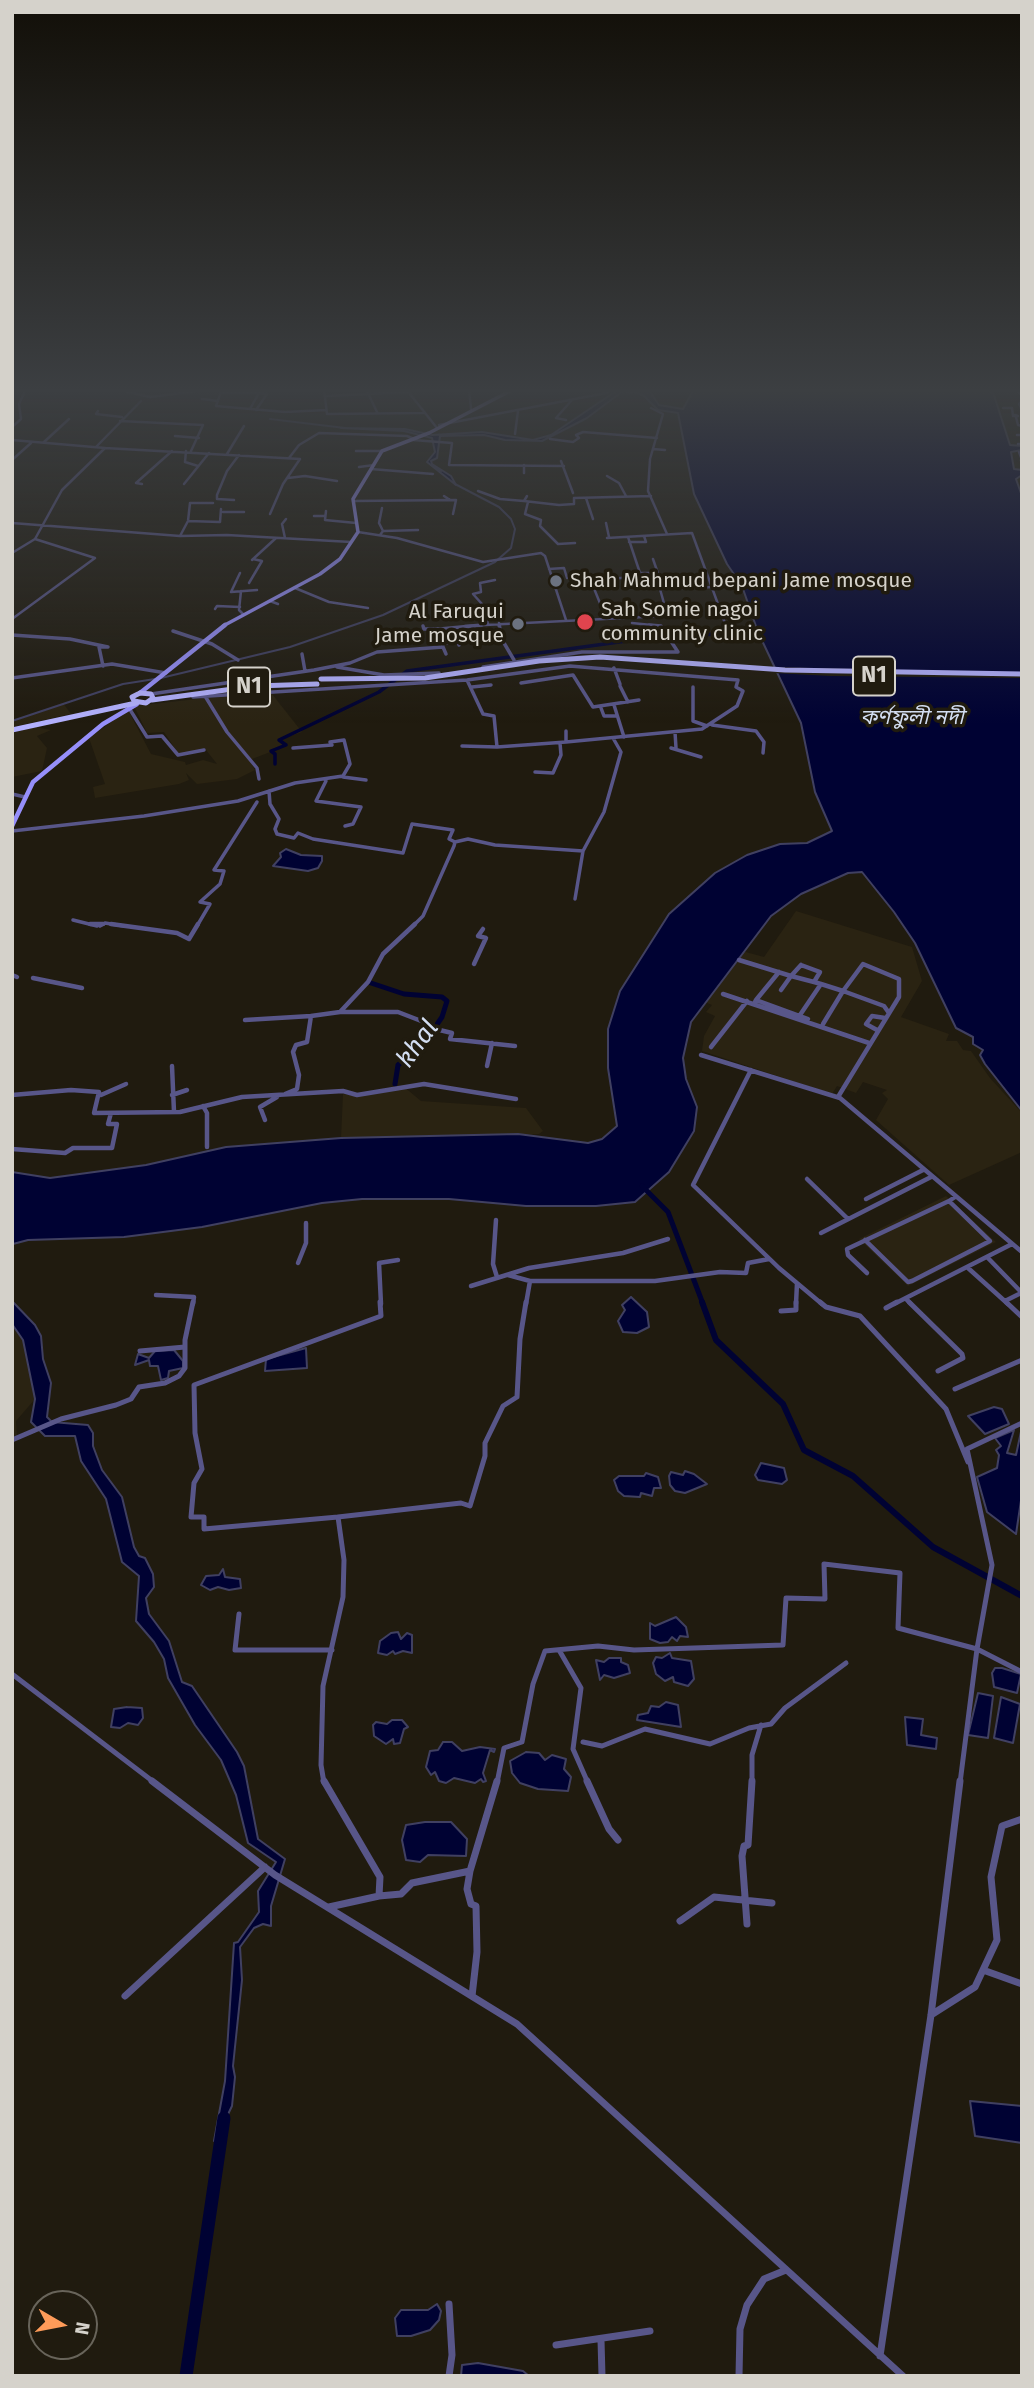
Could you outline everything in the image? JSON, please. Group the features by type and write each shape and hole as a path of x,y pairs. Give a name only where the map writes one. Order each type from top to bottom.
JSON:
{"highway":[{"name":"N1","path":"393,680 459,675 569,658 621,658 726,667"},
{"name":"N1","path":"12,729 152,696 319,681 460,677 540,663 600,659 879,676 1022,676"},
{"name":"N1","path":"136,701 140,693 152,696"}],"main road":[{"path":"140,693 203,642 243,614 332,566 358,532 353,501"},
{"path":"152,684 152,696"},
{"path":"12,826 33,782 103,724 136,701"}],"street":[{"path":"12,553 35,539 56,500"},
{"path":"270,514 277,500"},
{"path":"353,501 407,500"},
{"path":"453,514 456,500"},
{"path":"519,500 559,505 573,504 574,500"},
{"path":"587,500 593,519"},
{"path":"653,500 667,534"},
{"path":"526,501 525,514 541,520 540,526 558,544 575,543"},
{"path":"180,536 187,522 190,503 213,503"},
{"path":"381,533 379,523 382,508"},
{"path":"187,522 220,522 222,510 244,512"},
{"path":"324,516 326,511"},
{"path":"314,516 324,516"},
{"path":"324,516 325,520 356,523"},
{"path":"285,538 282,524 286,519"},
{"path":"12,523 180,536 351,542"},
{"path":"606,523 608,537 646,542 644,536 692,534 714,587 727,631"},
{"path":"358,532 418,530"},
{"path":"381,533 483,562 541,553 550,569 566,620"},
{"path":"249,583 262,561 252,559 276,538"},
{"path":"12,619 95,558 35,539"},
{"path":"606,618 592,581 641,576 629,539"},
{"path":"422,626 424,629 440,629 499,623 666,615 663,588 653,559"},
{"path":"550,569 564,568 567,578"},
{"path":"240,573 231,592 257,590"},
{"path":"640,573 657,573"},
{"path":"488,624 482,604 474,594 481,592 480,583 495,580"},
{"path":"663,588 714,587"},
{"path":"295,588 329,602 368,608"},
{"path":"241,591 239,610 243,614"},
{"path":"270,601 278,604"},
{"path":"215,609 217,606 240,607"},
{"path":"499,623 504,643 515,661"},
{"path":"152,696 314,670 339,668 393,680 416,674 461,671 589,651 678,652 673,640 659,625 632,623"},
{"path":"440,629 446,654"},
{"path":"173,631 203,642 238,660"},
{"path":"12,635 70,639 108,647 99,647 103,666"},
{"path":"314,670 350,663 377,652 458,642 459,645"},
{"path":"302,654 305,671"},
{"path":"12,678 117,665 166,673"},
{"path":"152,696 205,696 393,680 467,680 570,666 738,680 736,687 743,691 737,706 710,725 675,732 560,743 462,746"},
{"path":"570,666 593,707 601,708 639,700"},
{"path":"676,674 677,666"},
{"path":"614,668 628,702"},
{"path":"521,671 528,682"},
{"path":"521,683 573,675"},
{"path":"467,680 483,714 494,716 497,747"},
{"path":"472,687 491,685"},
{"path":"693,687 693,721 756,731 764,742 763,753"},
{"path":"205,696 227,732 257,768 259,779"},
{"path":"614,705 624,737"},
{"path":"129,708 147,737 162,736 178,755 204,750"},
{"path":"601,708 604,716 617,716"},
{"path":"566,731 566,742"},
{"path":"675,732 676,752 701,757"},
{"path":"575,899 583,851 604,812 621,752 613,738"},
{"path":"293,748 332,745 330,742 344,740 349,764 341,777"},
{"path":"535,772 553,773 561,755 560,743"},
{"path":"12,831 144,816 238,800 295,783 341,777 366,780"},
{"path":"327,780 316,801 361,807 353,824 345,826"},
{"path":"12,781 12,792 25,797"},
{"path":"269,791 271,804 279,819 275,829 277,834 294,838 298,833 313,839 403,853 412,824 450,828 453,830 449,839 455,842 468,839 495,845 583,851"},
{"path":"73,920 99,926 105,923 177,933 190,939 210,904 200,902 220,884 224,871 214,870 257,802"},
{"path":"340,1012 368,982 383,954 423,916 455,842"},
{"path":"474,964 486,938 478,936 483,929"},
{"path":"739,960 884,1006 888,1015"},
{"path":"723,994 747,1002 755,1001 800,1015 809,1021 825,1024 843,991 863,964 879,968 900,983 897,989 899,997 838,1097"},
{"path":"781,990 790,975 802,965 820,972 814,982"},
{"path":"755,1001 779,972"},
{"path":"33,978 82,988"},
{"path":"800,1015 821,985"},
{"path":"755,1001 869,1043"},
{"path":"711,1047 747,1002"},
{"path":"245,1020 340,1012 398,1012 429,1024 426,1027 452,1033 450,1039 515,1046"},
{"path":"877,1030 866,1024 870,1017 888,1015"},
{"path":"265,1120 260,1107 297,1089 299,1075 293,1052 296,1045 307,1042 311,1016"},
{"path":"487,1066 492,1043"},
{"path":"701,1055 838,1097 1022,1252"},
{"path":"172,1066 174,1112"},
{"path":"751,1070 709,1155 692,1183 797,1283 830,1309 856,1313 911,1368 946,1409 961,1450 971,1466"},
{"path":"12,1095 71,1090 101,1095 126,1084"},
{"path":"101,1095 93,1113 174,1112 242,1097 343,1091 357,1095 424,1084 516,1099"},
{"path":"172,1095 187,1090"},
{"path":"203,1106 207,1113 207,1147"},
{"path":"12,1149 65,1153 73,1148 112,1148 117,1124 108,1124 111,1113"},
{"path":"866,1199 923,1170"},
{"path":"821,1233 931,1177"},
{"path":"807,1179 848,1219"},
{"path":"867,1273 847,1253 847,1249 956,1197"},
{"path":"864,1240 909,1282 990,1241 949,1201"},
{"path":"496,1220 493,1264 497,1277"},
{"path":"298,1263 306,1243 306,1223"},
{"path":"471,1286 529,1268 623,1253 668,1239"},
{"path":"886,1308 1012,1244"},
{"path":"987,1257 1022,1293 1004,1301"},
{"path":"508,1275 530,1281 655,1281 746,1273 748,1264 770,1259"},
{"path":"398,1260 379,1263 382,1316 194,1385 195,1433 202,1469 194,1483 191,1517 204,1517 204,1529 461,1503 470,1506 485,1456 485,1443 503,1406 517,1397 520,1339 530,1281"},
{"path":"968,1268 1022,1317"},
{"path":"780,1311 796,1310 797,1283"},
{"path":"12,1440 56,1421 116,1405 131,1399 139,1387 165,1383 179,1376 185,1368 185,1347 194,1297 156,1295"},
{"path":"906,1299 962,1354 963,1358 938,1371"},
{"path":"140,1351 185,1347"},
{"path":"956,1389 1022,1360"},
{"path":"880,2357 931,2015 977,1649 992,1565 968,1447 1022,1423"},
{"path":"338,1517 344,1586 323,1686 324,1783 380,1877 379,1896"},
{"path":"472,1996 477,1952 476,1906 471,1904 467,1889 470,1871 492,1804 504,1748 522,1742 533,1684 545,1651 598,1646 634,1650 783,1645 786,1598 825,1598 824,1564 900,1573 898,1628 977,1649 1022,1671"},
{"path":"239,1614 235,1650 332,1650"},
{"path":"559,1650 581,1688 573,1749 609,1829 618,1840"},
{"path":"583,1742 602,1746 645,1729 710,1744 761,1724 771,1724 785,1708 846,1663"},
{"path":"12,1674 266,1868 517,2024 903,2376"},
{"path":"747,1924 742,1856 744,1846 748,1845 751,1813 751,1755 761,1724"},
{"path":"931,2015 975,1987 983,1970 996,1940 991,1877 1002,1826 1022,1819"},
{"path":"125,1996 266,1868"},
{"path":"328,1907 401,1894 412,1883 470,1871"},
{"path":"680,1921 714,1897 772,1902"},
{"path":"983,1970 1022,1984"},
{"path":"739,2376 740,2329 747,2305 764,2279 786,2270"},
{"path":"449,2304 452,2355 449,2376"},
{"path":"556,2345 650,2331"},
{"path":"601,2340 602,2376"}],"shaded area":[{"path":"272,694 302,732 280,740 286,746 252,759 246,753 255,770 237,779 197,784 186,773 189,780 179,784 95,798 93,787 105,784 89,738 128,710 151,754 185,762 186,765 203,760 217,764 206,750 180,756 164,732 147,733 134,706 206,698 228,732 208,698"},
{"path":"63,703 71,714 12,727 12,722"},
{"path":"36,727 51,730 37,736 47,748 42,771 12,777 12,733"},
{"path":"796,911 912,947 922,981 901,1017 949,1034 946,1041 957,1041 963,1050 971,1051 990,1078 1022,1113 1022,1152 949,1185 876,1120 888,1099 882,1093 887,1090 863,1082 856,1093 837,1086 832,1094 702,1051 704,1036 715,1016 706,1012 712,1005 705,1002 742,951 764,957"},
{"path":"403,1086 421,1101 526,1108 543,1131 539,1134 483,1137 341,1138 343,1094 356,1096"},
{"path":"946,1196 996,1242 908,1286 859,1239"},
{"path":"12,1324 23,1340 35,1399 16,1421 17,1436 12,1437"}],"water":[{"name":"কর্ণফুলী নদী","path":"697,500 1022,500 1022,1111 985,1064 980,1055 983,1050 973,1044 973,1037 956,1028 915,943 894,912 862,872 848,873 801,894 771,916 691,1022 683,1058 686,1079 697,1107 694,1131 669,1172 635,1202 596,1206 526,1206 449,1199 362,1199 322,1203 202,1227 124,1237 28,1240 13,1244 12,1172 50,1178 146,1165 226,1147 341,1138 518,1134 588,1143 602,1139 617,1126 608,1068 608,1029 620,991 669,914 715,873 747,855 780,844 807,843 832,831 815,792 801,723 758,632 742,586 727,564"},
{"path":"286,849 301,855 322,856 322,861 318,868 308,871 273,866 281,857 280,853"},
{"path":"631,1297 647,1312 649,1327 637,1333 623,1332 618,1321 625,1310 622,1305"},
{"path":"12,1301 35,1325 41,1336 43,1359 51,1383 47,1417 52,1422 88,1425 93,1433 93,1446 102,1470 122,1497 134,1547 139,1556 145,1558 153,1574 154,1587 146,1598 149,1614 169,1641 182,1682 192,1686 244,1766 258,1839 285,1859 271,1906 271,1926 263,1924 254,1928 240,1947 242,1980 233,2066 235,2077 232,2106 220,2131 225,2141 214,2141 225,2081 234,1943 238,1942 259,1912 258,1891 276,1862 248,1843 236,1795 221,1760 195,1725 168,1678 164,1659 154,1642 136,1621 139,1576 122,1562 106,1499 81,1461 75,1436 45,1436 31,1422 35,1399 23,1340 12,1324"},
{"path":"306,1348 307,1368 265,1371 266,1359"},
{"path":"174,1350 183,1361 183,1368 169,1371 168,1378 161,1380 158,1366 150,1366 149,1360 135,1365 138,1354 149,1358 155,1351"},
{"path":"994,1407 1002,1409 1009,1424 985,1434 968,1416"},
{"path":"1022,1427 1022,1494 1016,1534 987,1512 977,1477 997,1468 999,1455 996,1450 1001,1446 995,1438 1014,1430 1007,1453 1016,1455"},
{"path":"761,1463 784,1468 787,1480 782,1484 758,1480 755,1475"},
{"path":"685,1471 707,1484 685,1493 675,1491 670,1485 671,1472 683,1475"},
{"path":"646,1473 658,1477 661,1488 654,1488 652,1496 641,1493 640,1497 624,1496 618,1491 614,1480 619,1476 644,1476"},
{"path":"223,1569 225,1577 240,1579 241,1588 229,1590 218,1587 210,1590 201,1585 206,1576 219,1575"},
{"path":"676,1617 686,1627 688,1637 680,1636 677,1641 672,1637 668,1642 660,1643 650,1639 650,1623 655,1626"},
{"path":"398,1632 401,1639 407,1633 412,1635 412,1653 378,1653 380,1641 391,1633"},
{"path":"670,1653 672,1658 691,1661 694,1679 688,1686 674,1682 673,1677 665,1681 656,1674 653,1663 656,1657 662,1658"},
{"path":"609,1658 621,1658 621,1662 628,1665 630,1673 614,1678 604,1675 600,1680 596,1660 604,1662"},
{"path":"995,1668 1021,1674 1017,1693 994,1687 992,1673"},
{"path":"978,1693 993,1696 988,1738 968,1735"},
{"path":"1001,1697 1020,1704 1013,1743 994,1738"},
{"path":"666,1702 678,1705 681,1727 637,1720 638,1715 648,1713 651,1706 659,1707"},
{"path":"142,1708 143,1718 138,1725 128,1723 120,1728 111,1727 114,1709"},
{"path":"905,1717 923,1719 921,1735 937,1738 936,1749 907,1745"},
{"path":"392,1720 402,1720 408,1727 404,1729 400,1743 394,1744 393,1739 386,1744 374,1736 373,1725 376,1722 387,1724"},
{"path":"443,1742 452,1742 462,1751 480,1747 495,1749 494,1752 490,1750 483,1773 486,1781 481,1779 475,1783 454,1778 446,1783 439,1781 435,1772 431,1775 426,1767 430,1751 438,1750"},
{"path":"526,1752 539,1753 545,1760 552,1755 566,1759 564,1769 571,1777 568,1791 538,1789 520,1783 512,1773 510,1761"},
{"path":"451,1822 467,1839 466,1856 428,1855 420,1862 406,1860 402,1840 406,1825"},
{"path":"970,2101 1022,2106 1022,2143 975,2136"},
{"path":"437,2304 441,2311 439,2320 430,2330 411,2336 397,2336 395,2318 401,2310 428,2310"},
{"path":"478,2363 523,2371 529,2376 461,2376 462,2365"}],"pier":[{"path":"770,667 1022,673 1022,678 831,676 773,673"}],"waterway":[{"path":"161,678 290,647 383,615 495,562 511,548 515,529 511,519 499,507 486,500"},
{"path":"275,764 275,754 271,751 286,745 279,740 379,692 407,671 656,637 758,632"},
{"path":"12,721 123,684 155,679"},
{"name":"khal","path":"371,983 404,994 442,997 447,1001 442,1017 425,1042 398,1065 395,1084"},
{"path":"642,1186 668,1212 703,1304"},
{"path":"702,1302 716,1340 783,1404 804,1450 853,1476 933,1547 1022,1596"},
{"path":"186,2376 224,2118"}],"place":[{"name":"Shah Mahmud bepani Jame mosque","path":"556,581"},
{"name":"Sah Somie nagoi community clinic","path":"585,622"},
{"name":"Al Faruqui Jame mosque","path":"518,624"}]}
